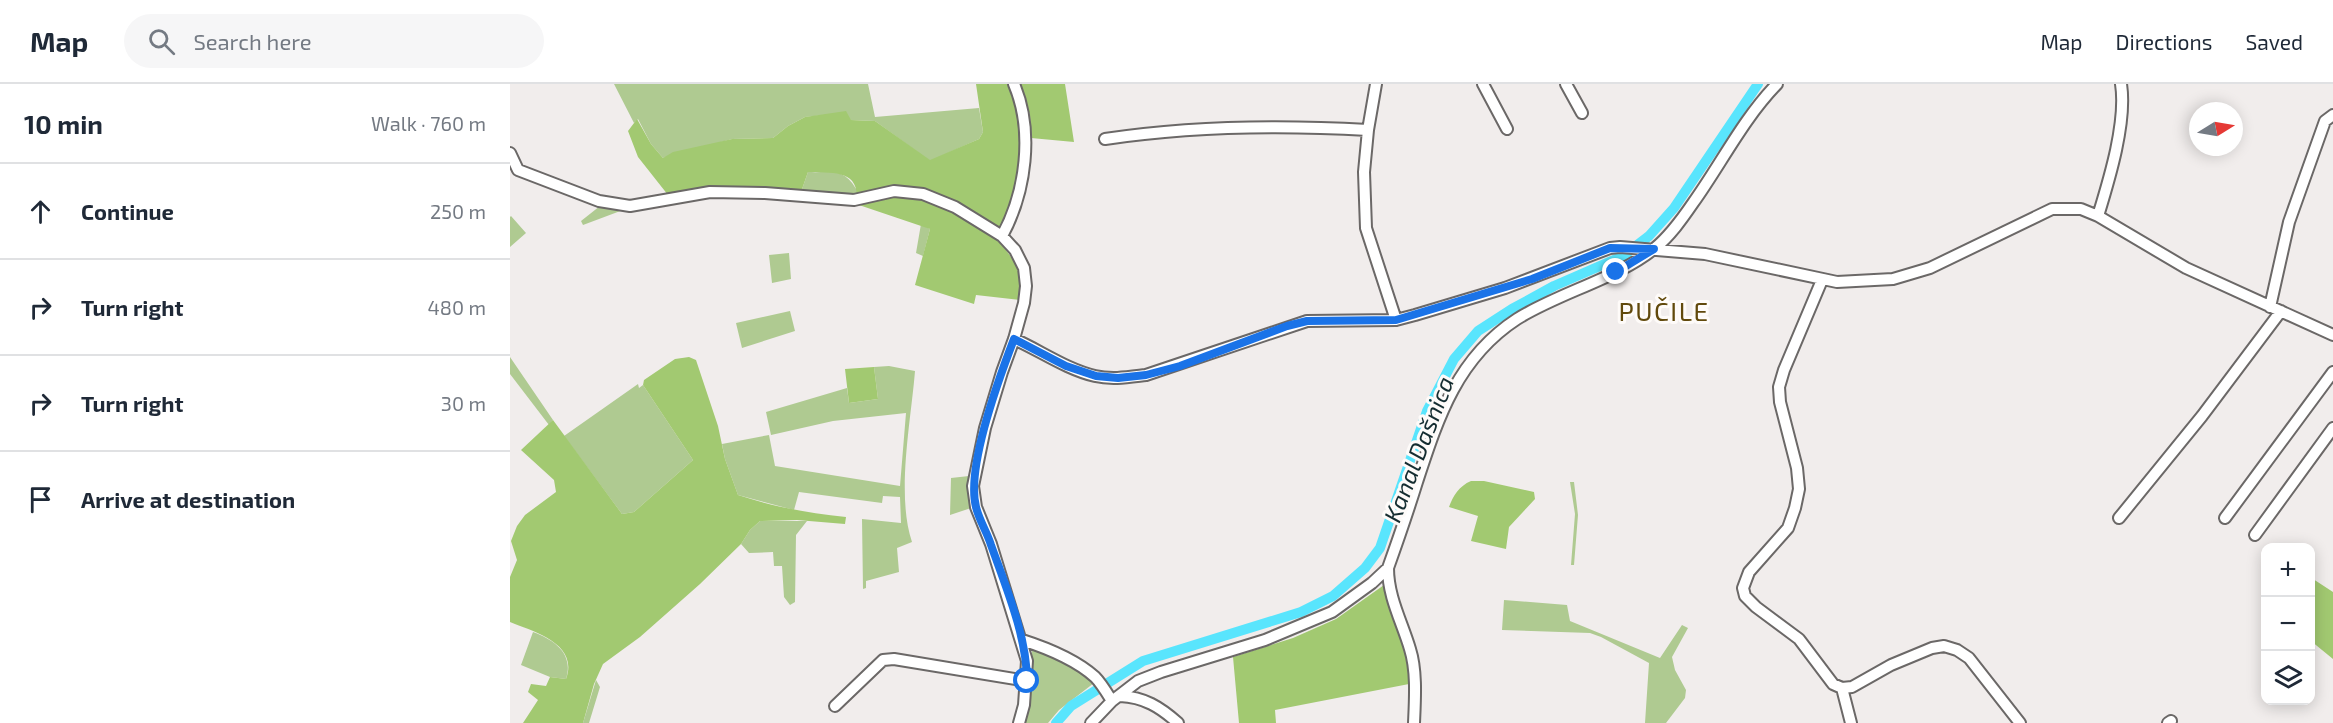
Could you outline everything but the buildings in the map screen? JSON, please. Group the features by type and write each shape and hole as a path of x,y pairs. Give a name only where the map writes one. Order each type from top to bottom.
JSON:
{"street":[{"path":"1002,236 1012,218 1021,183 1025,154 1023,110 1014,84"},
{"path":"1376,84 1364,172 1366,228 1396,320"},
{"path":"1483,84 1507,129"},
{"path":"1566,84 1582,113"},
{"path":"1414,723 1411,651 1393,599 1388,580 1388,568 1434,430 1445,404 1474,356 1517,320 1557,297 1616,272 1650,249 1678,225 1744,125 1777,84"},
{"path":"2098,216 2114,164 2121,108 2121,84"},
{"path":"2270,307 2289,222 2325,121 2333,115"},
{"path":"1105,139 1150,132 1199,130 1313,127 1368,130"},
{"path":"510,153 514,172 599,201 630,206 710,192 765,193 854,200 894,191 923,194 955,207 1002,236 1015,250 1024,268 1026,286 1024,303 985,428 973,486 976,507 991,544 1027,661 1024,705 1018,723"},
{"path":"1014,339 1066,366 1096,376 1118,378 1146,375 1180,366 1287,326 1307,321 1396,320 1505,288 1610,248 1705,254 1822,280 1855,283 1912,275 2052,209 2081,209 2098,216 2169,260 2333,335"},
{"path":"1822,280 1779,387 1780,402 1797,468 1799,489 1795,508 1788,528 1749,572 1743,588 1745,596 1798,639 1833,684 1842,688 1852,687 1891,665 1932,648 1944,646 1957,650 1974,664 2020,723"},
{"path":"2119,518 2202,416 2281,311"},
{"path":"2225,518 2333,372"},
{"path":"2254,535 2333,428"},
{"path":"1091,723 1114,697 1138,681 1265,640 1332,612 1388,568"},
{"path":"1022,640 1042,646 1069,660 1095,678 1114,697 1136,696 1155,705 1178,723"},
{"path":"835,706 883,660 894,659 1027,681"},
{"path":"1842,688 1851,723"}],"green space":[{"path":"614,84 868,84 875,117 979,108 983,132 979,139 930,161 875,121 851,120 825,115 805,117 788,126 773,138 732,139 663,158 651,144 638,119 634,123"},
{"path":"976,84 1008,84 1014,102 1020,142 1020,163 1012,203 995,238 1008,252 1019,273 1020,300 976,295 974,304 915,285 930,229 856,204 857,193 854,184 843,175 808,172 801,192 668,195 638,157 628,131 637,119 651,144 663,158 673,152 732,139 773,138 788,126 805,117 846,111 851,120 875,121 930,160 979,139 983,132"},
{"path":"1020,84 1065,84 1074,142 1031,138 1030,115"},
{"path":"808,172 832,172 843,175 853,184 858,192 857,196 801,192"},
{"path":"600,206 623,210 583,225 581,221"},
{"path":"510,217 526,233 510,247"},
{"path":"921,224 930,229 923,256 916,253"},
{"path":"789,253 791,279 772,283 769,255"},
{"path":"790,311 795,331 742,348 736,323"},
{"path":"510,357 553,420 549,425 510,374"},
{"path":"689,357 696,360 738,495 791,509 846,517 845,524 797,520 760,521 750,530 741,544 700,584 640,637 603,664 594,684 583,723 523,723 538,700 528,692 531,684 546,686 550,677 566,679 568,667 561,648 552,641 510,622 510,577 517,560 511,541 517,526 525,515 556,492 554,480 521,450 553,420 622,514 634,512 693,460 643,385 644,380 675,359"},
{"path":"889,366 915,371 905,480 907,523 912,542 897,548 899,572 866,581 866,588 863,589 862,519 901,523 900,497 883,496 882,503 799,492 794,510 738,495 722,444 769,435 775,466 900,486 906,413 833,421 771,435 766,412 847,388 849,403 878,399 874,367"},
{"path":"874,367 878,399 849,403 845,369"},
{"path":"638,384 639,388 643,385 693,460 634,512 622,514 564,436"},
{"path":"969,476 971,508 950,515 951,478"},
{"path":"1471,481 1484,481 1534,492 1535,499 1509,527 1506,549 1471,541 1478,516 1449,507 1457,492"},
{"path":"1570,482 1574,482 1578,515 1574,565 1571,565 1575,514"},
{"path":"760,521 807,521 796,535 795,602 790,605 784,597 782,566 774,566 773,552 749,553 741,544 750,530"},
{"path":"2315,580 2333,592 2333,659 2315,644"},
{"path":"1384,585 1407,658 1409,684 1275,710 1276,723 1239,723 1233,657 1293,638 1336,619"},
{"path":"1504,600 1567,605 1570,621 1660,658 1682,625 1688,628 1672,657 1675,670 1686,690 1685,698 1666,723 1645,723 1649,663 1590,633 1502,630"},
{"path":"533,632 549,639 561,649 567,662 566,679 550,677 521,665"},
{"path":"1032,650 1055,656 1094,683 1059,710 1048,723 1024,723 1032,686"},
{"path":"596,680 600,687 589,723 583,723"}],"waterway":[{"name":"Kanal Dašnica","path":"1056,723 1071,706 1143,661 1301,612 1333,596 1365,568 1380,548 1427,411 1454,359 1478,331 1512,309 1554,286 1623,256 1649,236 1674,208 1758,84"}],"district":[{"name":"PUČILE","path":"1664,310"}],"route":[{"path":"1027,681 1027,661 1022,640 991,544 976,507 973,486 985,428 1014,339 1066,366 1096,376 1118,378 1146,375 1180,366 1287,326 1307,321 1396,320 1446,307 1532,279 1610,248 1654,249 1616,272"}]}
